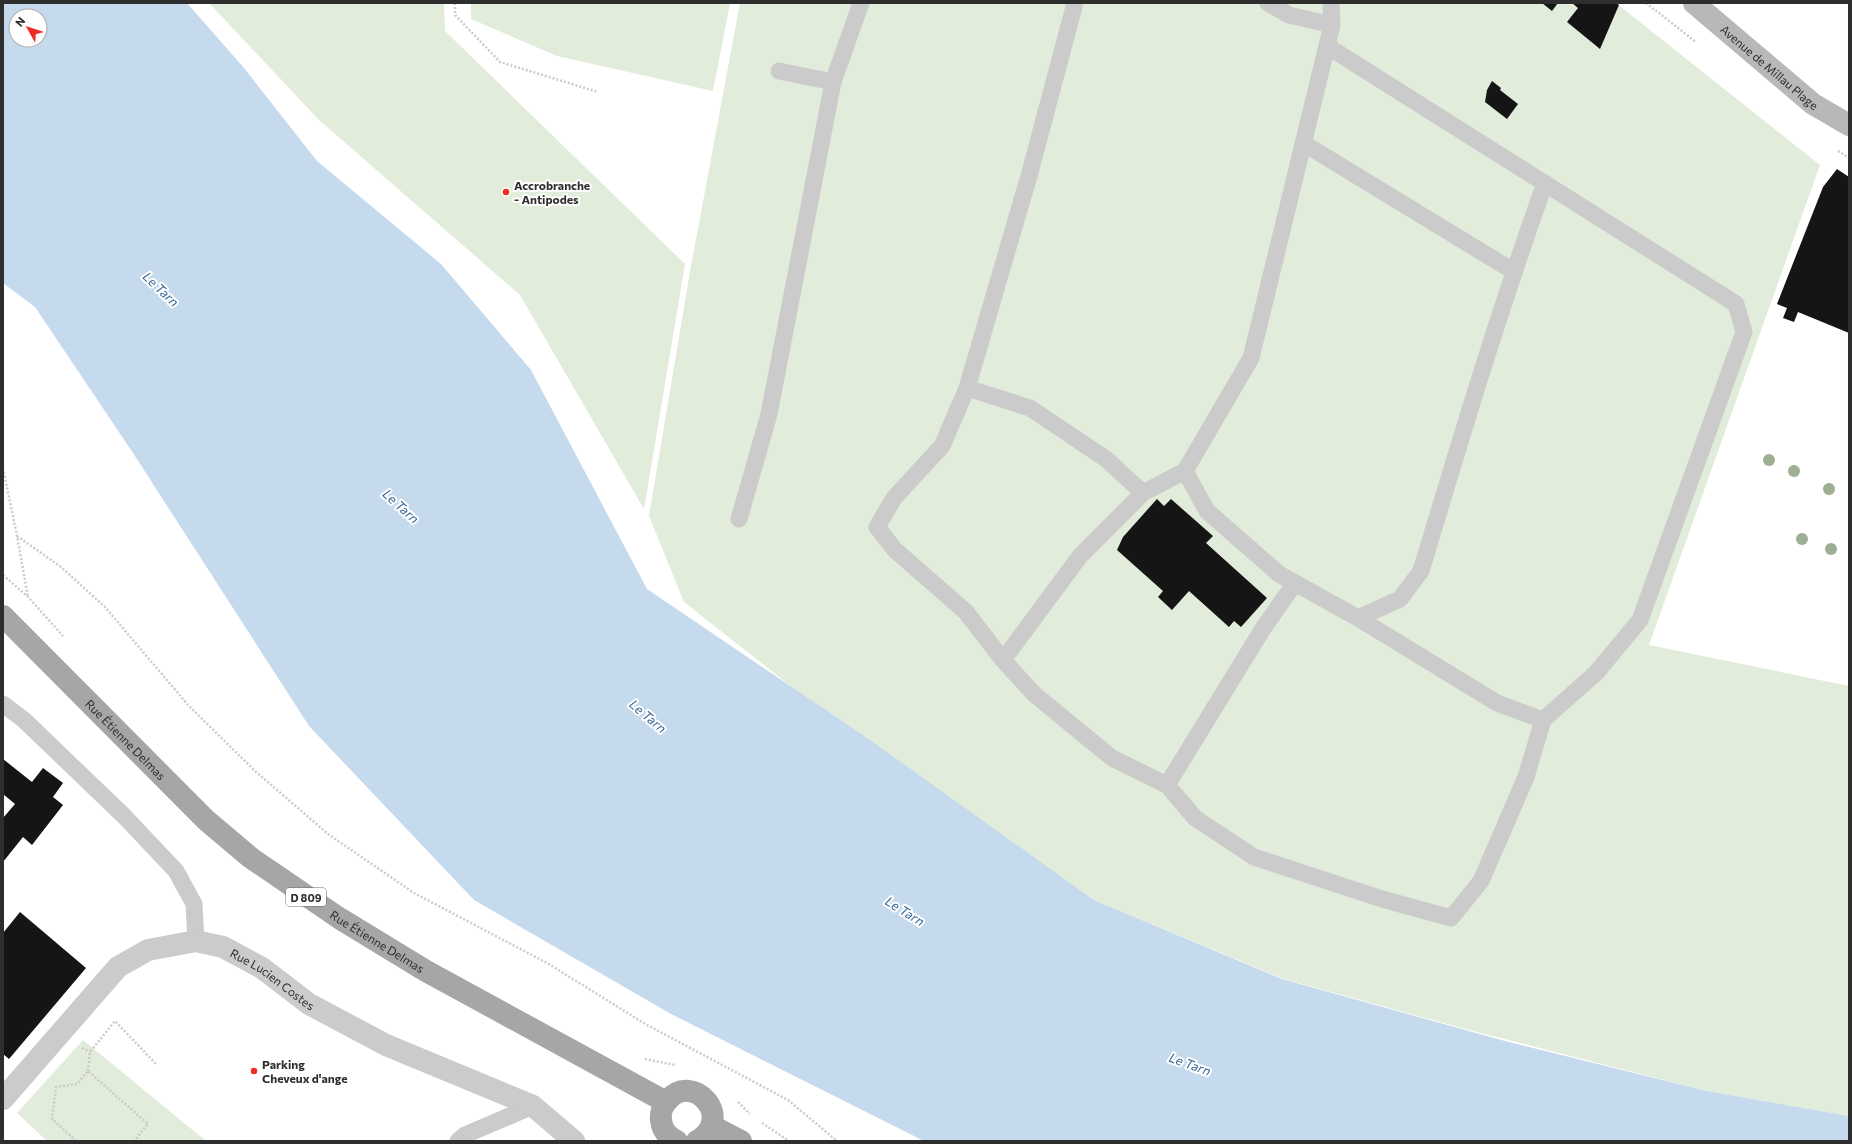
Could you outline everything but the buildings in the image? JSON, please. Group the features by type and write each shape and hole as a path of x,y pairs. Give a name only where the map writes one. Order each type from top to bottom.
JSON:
{"main road":[{"name":"Rue Étienne Delmas","path":"3,616 206,820 251,858 339,918 426,971 666,1102"},
{"path":"669,1138 662,1126 660,1118 666,1102 671,1096 687,1091 702,1096 712,1109 704,1134 741,1141"}],"street":[{"name":"Avenue de Millau Plage","path":"1694,3 1813,104 1849,125"},
{"name":"Rue Lucien Costes","path":"3,1099 118,967 148,950 196,941 223,947 262,968 309,1004 386,1045 533,1106 574,1141"}],"lane":[{"path":"739,518 769,414 833,82 861,3"},
{"path":"1075,3 1029,176 967,388 942,446 894,498 877,528 895,550 966,612 1003,660 1034,694 1112,758 1167,785 1194,818 1254,857 1382,899 1451,918 1481,881 1526,777 1542,720 1596,674 1640,620 1744,332 1736,304 1327,46"},
{"path":"1268,3 1289,15 1332,25"},
{"path":"1003,660 1080,556 1143,493 1185,471 1251,358 1332,25 1331,3"},
{"path":"779,71 833,82"},
{"path":"1303,143 1514,271"},
{"path":"1358,618 1400,599 1421,571 1488,350 1545,183"},
{"path":"967,388 1030,408 1106,459 1143,493"},
{"path":"1185,471 1207,511 1279,574 1358,618 1497,703 1542,720"},
{"path":"1167,785 1264,627 1295,583"},
{"path":"3,704 24,720 176,871 194,904 197,929 196,941"},
{"path":"458,1141 465,1135 533,1106"}],"path":[{"path":"455,3 455,15 500,62 598,92"},
{"path":"3,468 29,604"},
{"path":"17,536 61,567 105,607 188,704 255,771 328,834 414,893 547,963 647,1025 788,1100 837,1141"},
{"path":"3,575 28,597 68,642"},
{"path":"76,1141 52,1119 56,1087 77,1084 88,1071 90,1052 115,1021 156,1064"},
{"path":"638,1056 681,1066"},
{"path":"88,1071 148,1124 134,1141"},
{"path":"736,1100 745,1110 755,1117"},
{"path":"760,1121 789,1141"}],"green space":[{"name":"Accrobranche - Antipodes","path":"209,3 444,3 445,31 685,264 644,509 520,295 319,120"},
{"path":"471,3 730,3 713,91 557,56 471,19"},
{"path":"740,3 1616,3 1820,165 1649,645 1849,686 1849,1116 1707,1091 1469,1030 1284,979 1094,900 788,684 684,602 649,516 691,266"},
{"path":"83,1040 206,1141 47,1141 17,1113"}],"water":[{"name":"Le Tarn","path":"3,3 187,3 244,68 317,161 441,264 531,370 647,589 873,742 1094,900 1282,979 1505,1041 1707,1091 1849,1116 1849,1141 924,1141 671,1014 474,900 309,726 133,453 35,307 3,283"}],"place":[{"name":"Accrobranche - Antipodes","path":"506,192"},
{"name":"Parking Cheveux d'ange","path":"254,1071"}]}
